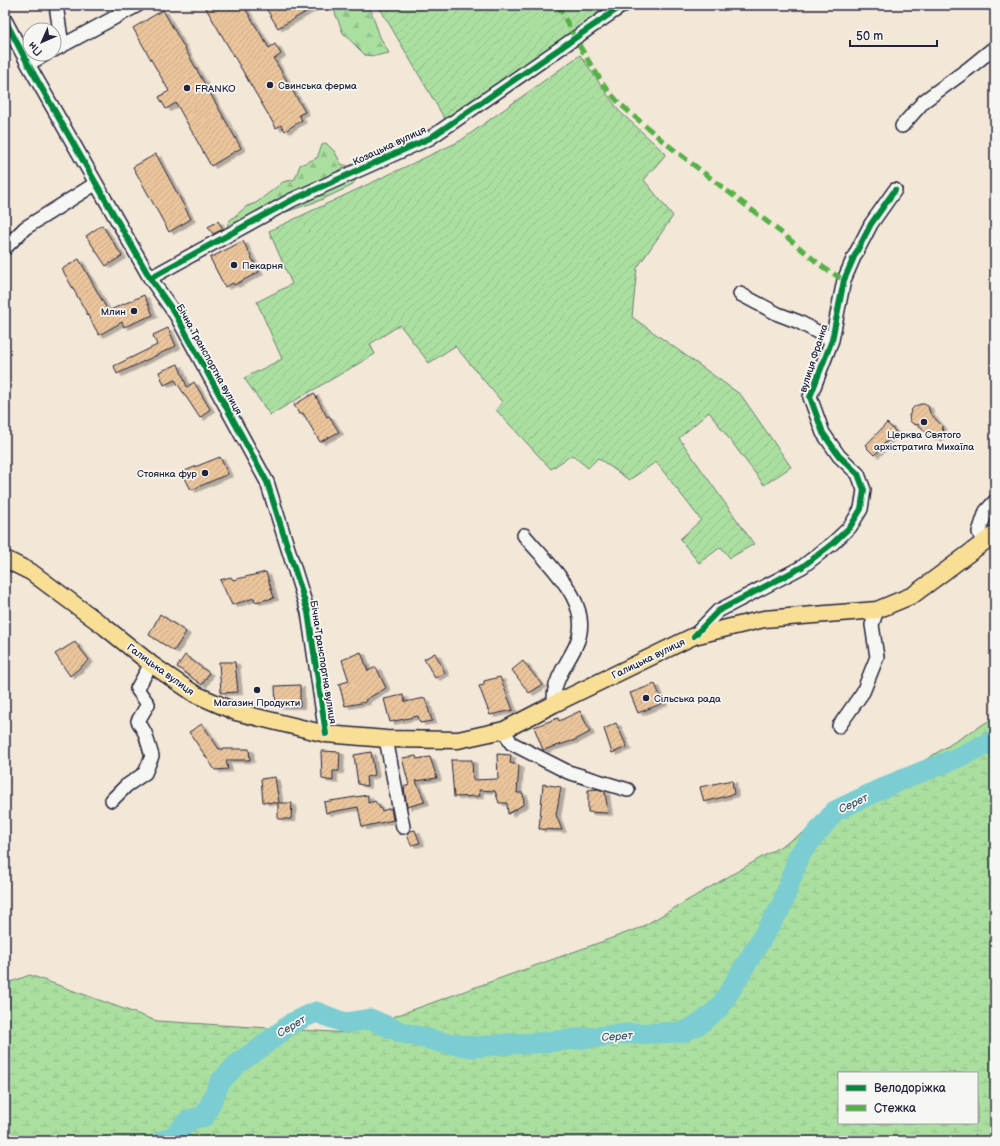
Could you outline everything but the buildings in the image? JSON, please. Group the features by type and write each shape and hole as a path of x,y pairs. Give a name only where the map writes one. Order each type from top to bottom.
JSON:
{"main road":[{"name":"Галицька вулиця","path":"5,559 31,572 105,626 151,664 195,694 236,712 326,734 386,739 458,740 504,730 694,636 764,619 878,610 913,595 989,539"}],"street":[{"path":"56,5 57,22"},
{"path":"62,45 138,5"},
{"name":"Козацька вулиця","path":"150,278 292,200 430,138 623,5"},
{"name":"Бічна Транспортна вулиця","path":"5,20 95,184 150,278 176,315 267,482 308,612 326,734"},
{"path":"902,126 924,101 995,47"},
{"path":"28,64 32,62"},
{"path":"5,248 26,228 95,184"},
{"name":"вулиця Франка","path":"694,636 718,611 802,567 827,548 850,527 861,509 864,490 858,474 839,456 823,433 810,397 832,340 844,280 871,224 895,190"},
{"path":"740,294 832,340"},
{"path":"989,539 979,532 986,511 995,501"},
{"path":"524,535 569,587 579,615 580,630 577,644 555,687 554,704"},
{"path":"839,726 863,692 877,657 872,625 878,610"},
{"path":"112,800 126,786 145,773 152,756 145,733 138,721 148,704 137,689 151,664"},
{"path":"504,730 511,743 568,772 628,790"},
{"path":"386,739 403,827"}],"green space":[{"path":"332,5 369,5 380,37 389,53 375,56 365,55 343,33"},
{"path":"378,5 639,5 446,121"},
{"path":"580,55 619,111 666,154 644,180 673,216 637,268 632,317 741,395 791,467 764,485 709,412 679,438 754,544 730,558 721,547 699,563 680,539 701,520 656,462 629,480 598,458 588,468 572,455 551,469 496,410 502,402 455,346 429,363 400,325 370,344 375,354 270,415 244,378 282,359 257,302 292,284 269,231 460,141"},
{"path":"326,143 335,152 341,164 354,168 359,176 351,186 321,200 226,230 229,221 247,206 256,203 283,182 295,179 300,165 317,158 322,145"},
{"path":"995,717 995,1141 5,1141 5,984 30,975 157,1021 348,1033 640,928 855,803"}],"waterway":[{"name":"Серет","path":"162,1141 173,1137 189,1120 205,1116 220,1082 238,1063 292,1023 316,1012 345,1023 370,1019 403,1033 445,1043 475,1047 536,1043 625,1034 683,1032 701,1023 720,1007 782,905 799,855 835,811 887,786 959,757 995,740"}],"marked path":[{"path":"558,5 591,65 606,88 619,103 664,142 783,234 824,268 844,280"}],"cycle path":[{"path":"150,278 292,200 430,138 623,5"},
{"path":"5,20 28,64 150,278 176,315 267,482 308,612 326,734"},
{"path":"694,636 718,611 802,567 833,543 850,527 861,509 864,490 858,474 839,456 823,433 810,397 832,340 844,280 871,224 895,190"}],"place":[{"name":"Свинська ферма","path":"270,85"},
{"name":"FRANKO","path":"187,88"},
{"name":"Пекарня","path":"234,265"},
{"name":"Млин","path":"134,311"},
{"name":"Церква Святого архістратига Михаїла","path":"924,422"},
{"name":"Стоянка фур","path":"205,473"},
{"name":"Магазин Продукти","path":"257,690"},
{"name":"Сільська рада","path":"646,698"}]}
